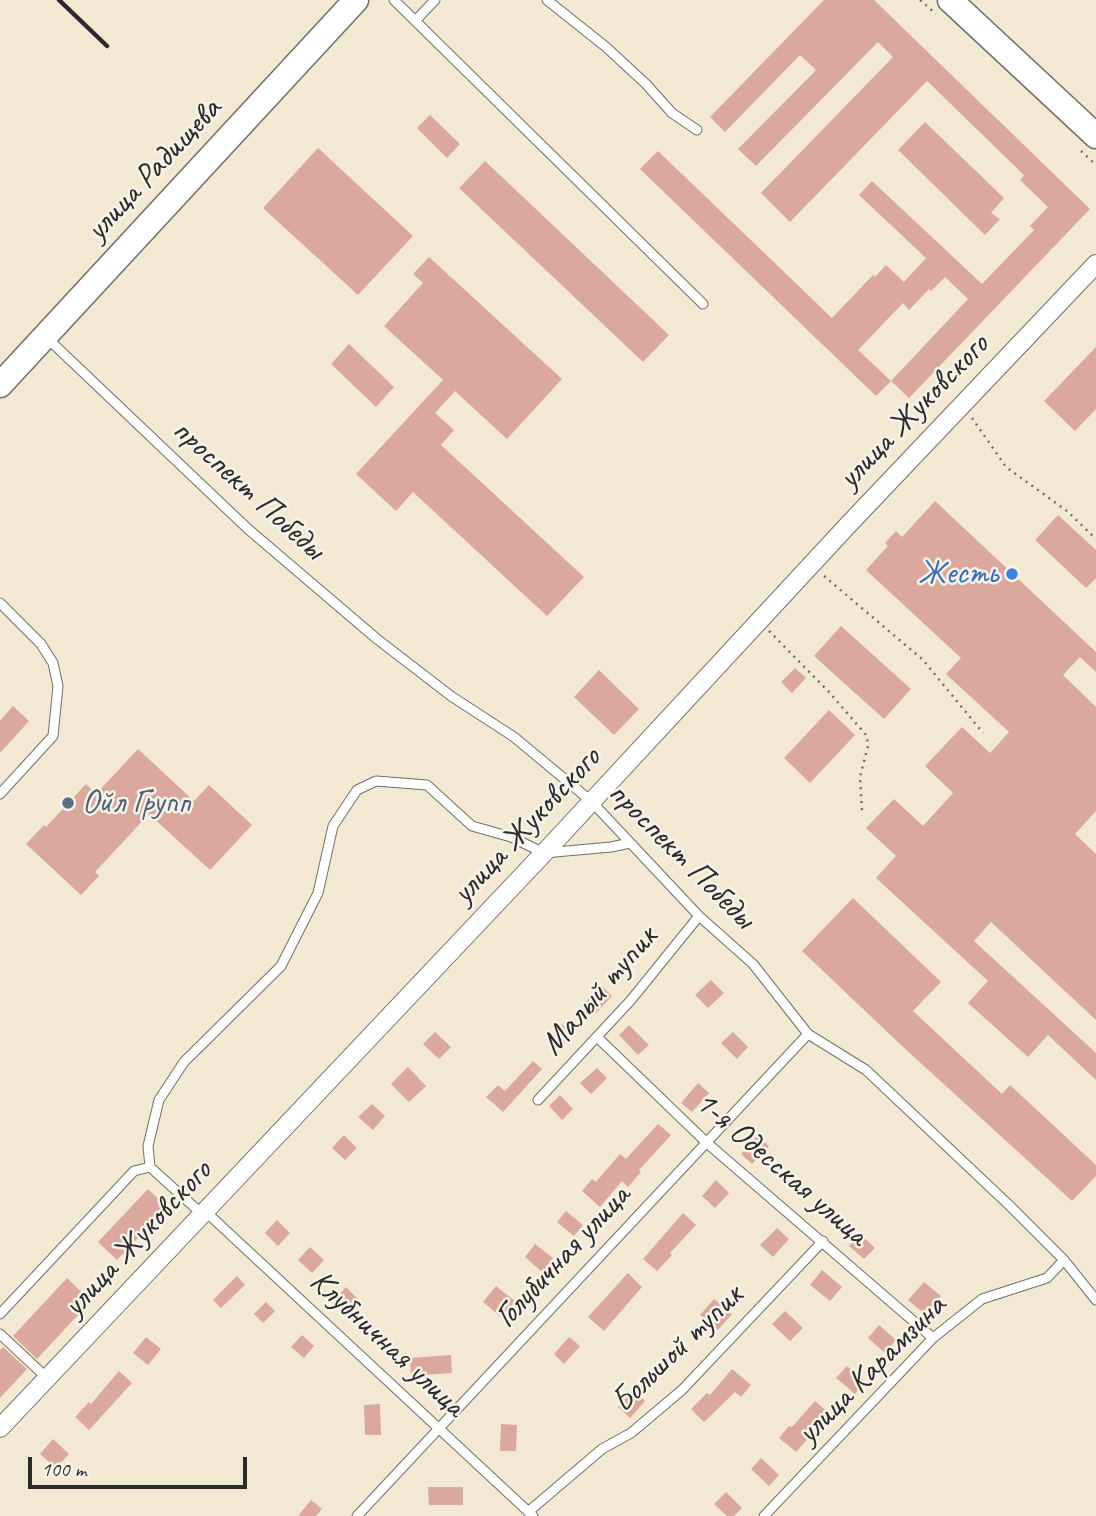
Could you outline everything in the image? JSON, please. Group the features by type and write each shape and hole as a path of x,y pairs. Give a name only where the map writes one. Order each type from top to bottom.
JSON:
{"street":[{"name":"улица Радищева","path":"0,385 356,0"},
{"path":"950,0 1096,136"},
{"name":"улица Жуковского","path":"0,1428 1096,264"}],"lane":[{"path":"394,0 703,304"},
{"path":"415,21 435,0"},
{"path":"547,0 606,47 646,84 672,113 697,130"},
{"name":"проспект Победы","path":"45,337 248,529 377,639 451,696 514,737 591,801 699,916 753,964 808,1034 866,1070 1064,1260 1096,1300"},
{"path":"0,603 41,644 53,663 58,686 53,736 0,794"},
{"path":"0,1314 134,1171 150,1167 148,1146 159,1100 184,1062 281,966 318,892 333,827 357,790 376,780 427,785 472,826 511,837 544,853 630,843"},
{"name":"Малый тупик","path":"538,1100 631,1000 699,916"},
{"name":"Голубичная улица","path":"356,1516 808,1034"},
{"name":"1-я Одесская улица","path":"597,1037 707,1143 933,1338"},
{"name":"Клубничная улица","path":"150,1167 531,1514"},
{"name":"Большой тупик","path":"531,1514 602,1449 631,1433 682,1390 823,1241"},
{"name":"улица Карамзина","path":"764,1516 933,1338 982,1299 1047,1278 1064,1260"},
{"path":"0,1334 47,1378"}],"path":[{"path":"962,404 1006,467 1067,511 1096,539"},
{"path":"810,565 923,660 983,733"},
{"path":"759,622 828,691 867,736 868,746 860,777 862,811"}],"building":[{"path":"824,0 874,0 1090,209 909,398 891,381 876,396 640,169 658,151 832,318 886,265 904,282 926,258 859,195 872,181 982,284 1034,230 1030,226 1048,207 1020,180 1024,175 927,81 790,222 761,193 893,57 878,42 756,166 738,149 816,70 800,55 725,132 710,117","holes":["945,277 968,299 891,381 858,350 903,303 909,310"]},
{"path":"430,115 460,144 447,158 417,128"},
{"path":"925,122 1004,198 991,213 1000,219 985,235 898,150"},
{"path":"318,148 413,236 358,295 263,208"},
{"path":"485,161 669,335 643,362 459,188"},
{"path":"429,257 562,379 507,439 455,391 435,413 454,430 441,445 584,577 547,616 413,492 396,511 356,474 443,380 384,326 423,283 413,274"},
{"path":"349,344 394,387 376,407 331,364"},
{"path":"1096,347 1096,409 1075,431 1044,401"},
{"path":"935,501 1096,652 1096,672 1080,657 1063,675 1096,707 1096,811 1075,834 1096,854 1096,1020 991,922 974,941 1096,1053 1096,1080 1048,1035 1028,1057 968,1003 988,981 876,878 896,856 866,828 894,799 923,826 953,793 925,766 962,727 990,753 1009,732 946,674 961,658 866,570 888,546 885,543 896,531 902,537"},
{"path":"1058,515 1096,550 1096,578 1086,588 1035,540"},
{"path":"841,626 911,689 884,719 814,656"},
{"path":"795,668 806,678 792,693 781,682"},
{"path":"599,670 639,709 614,735 574,697"},
{"path":"13,706 29,721 0,753 0,721"},
{"path":"829,710 855,735 810,783 784,758"},
{"path":"138,749 194,801 209,785 252,825 210,870 149,814 95,872 99,876 81,895 26,844 44,825 46,827 86,784 96,794"},
{"path":"853,898 941,982 913,1011 1002,1094 1010,1085 1096,1165 1096,1176 1072,1201 802,951"},
{"path":"711,980 724,993 708,1008 695,995"},
{"path":"601,985 612,996 595,1014 584,1004"},
{"path":"562,1024 572,1034 558,1050 547,1040"},
{"path":"629,1025 649,1045 638,1055 619,1035"},
{"path":"435,1032 451,1047 439,1059 423,1044"},
{"path":"733,1032 748,1047 737,1059 721,1043"},
{"path":"533,1061 542,1069 503,1112 486,1097 498,1085 505,1091"},
{"path":"408,1067 426,1086 409,1102 391,1084"},
{"path":"597,1068 607,1078 591,1094 580,1083"},
{"path":"698,1083 709,1093 692,1112 681,1103"},
{"path":"560,1095 573,1109 562,1120 549,1106"},
{"path":"372,1104 385,1116 373,1130 358,1117"},
{"path":"658,1124 671,1135 639,1170 641,1172 628,1187 622,1181 600,1207 582,1191 592,1179 596,1182 620,1154 626,1159"},
{"path":"344,1135 357,1148 345,1160 332,1148"},
{"path":"757,1136 769,1146 752,1164 741,1154"},
{"path":"716,1180 729,1193 715,1208 702,1196"},
{"path":"148,1189 167,1207 117,1260 98,1242"},
{"path":"566,1211 583,1225 574,1236 557,1222"},
{"path":"683,1213 696,1225 657,1271 643,1259"},
{"path":"277,1220 290,1233 278,1246 265,1233"},
{"path":"777,1228 789,1239 773,1257 760,1245"},
{"path":"860,1234 875,1248 864,1259 849,1246"},
{"path":"535,1244 553,1258 542,1272 525,1257"},
{"path":"310,1247 324,1260 312,1273 298,1260"},
{"path":"822,1270 842,1287 830,1301 810,1285"},
{"path":"628,1273 642,1287 604,1331 588,1317"},
{"path":"237,1276 245,1285 221,1308 213,1300"},
{"path":"67,1278 91,1301 37,1359 13,1336"},
{"path":"924,1282 941,1296 925,1314 908,1300"},
{"path":"496,1286 516,1302 502,1318 483,1302"},
{"path":"346,1287 360,1301 350,1312 336,1298"},
{"path":"714,1299 732,1314 718,1330 700,1315"},
{"path":"266,1302 275,1311 263,1323 254,1314"},
{"path":"785,1311 803,1328 790,1341 772,1324"},
{"path":"879,1325 896,1340 885,1353 868,1338"},
{"path":"302,1335 314,1346 304,1358 291,1347"},
{"path":"146,1337 161,1349 148,1365 133,1353"},
{"path":"569,1337 580,1346 564,1364 554,1354"},
{"path":"3,1347 27,1369 0,1398 0,1350"},
{"path":"451,1355 452,1373 411,1376 410,1358"},
{"path":"847,1366 865,1381 855,1394 836,1378"},
{"path":"732,1369 751,1385 741,1397 735,1392 704,1422 691,1409 707,1393 710,1395"},
{"path":"119,1371 132,1383 89,1430 75,1417 89,1402 91,1404"},
{"path":"633,1390 645,1401 630,1418 618,1407"},
{"path":"815,1401 832,1416 820,1425 796,1452 779,1438"},
{"path":"380,1404 381,1435 365,1435 364,1405"},
{"path":"501,1424 517,1425 516,1451 500,1451"},
{"path":"53,1439 69,1454 56,1468 40,1454"},
{"path":"761,1458 779,1475 769,1486 751,1469"},
{"path":"428,1487 463,1487 463,1505 429,1505"},
{"path":"726,1492 742,1508 734,1516 727,1516 714,1504"},
{"path":"311,1500 322,1509 316,1516 298,1516"}],"railway":[{"path":"59,0 107,46"}],"place":[{"name":"Жесть","path":"1012,574"},
{"name":"Ойл Групп","path":"68,803"}]}
